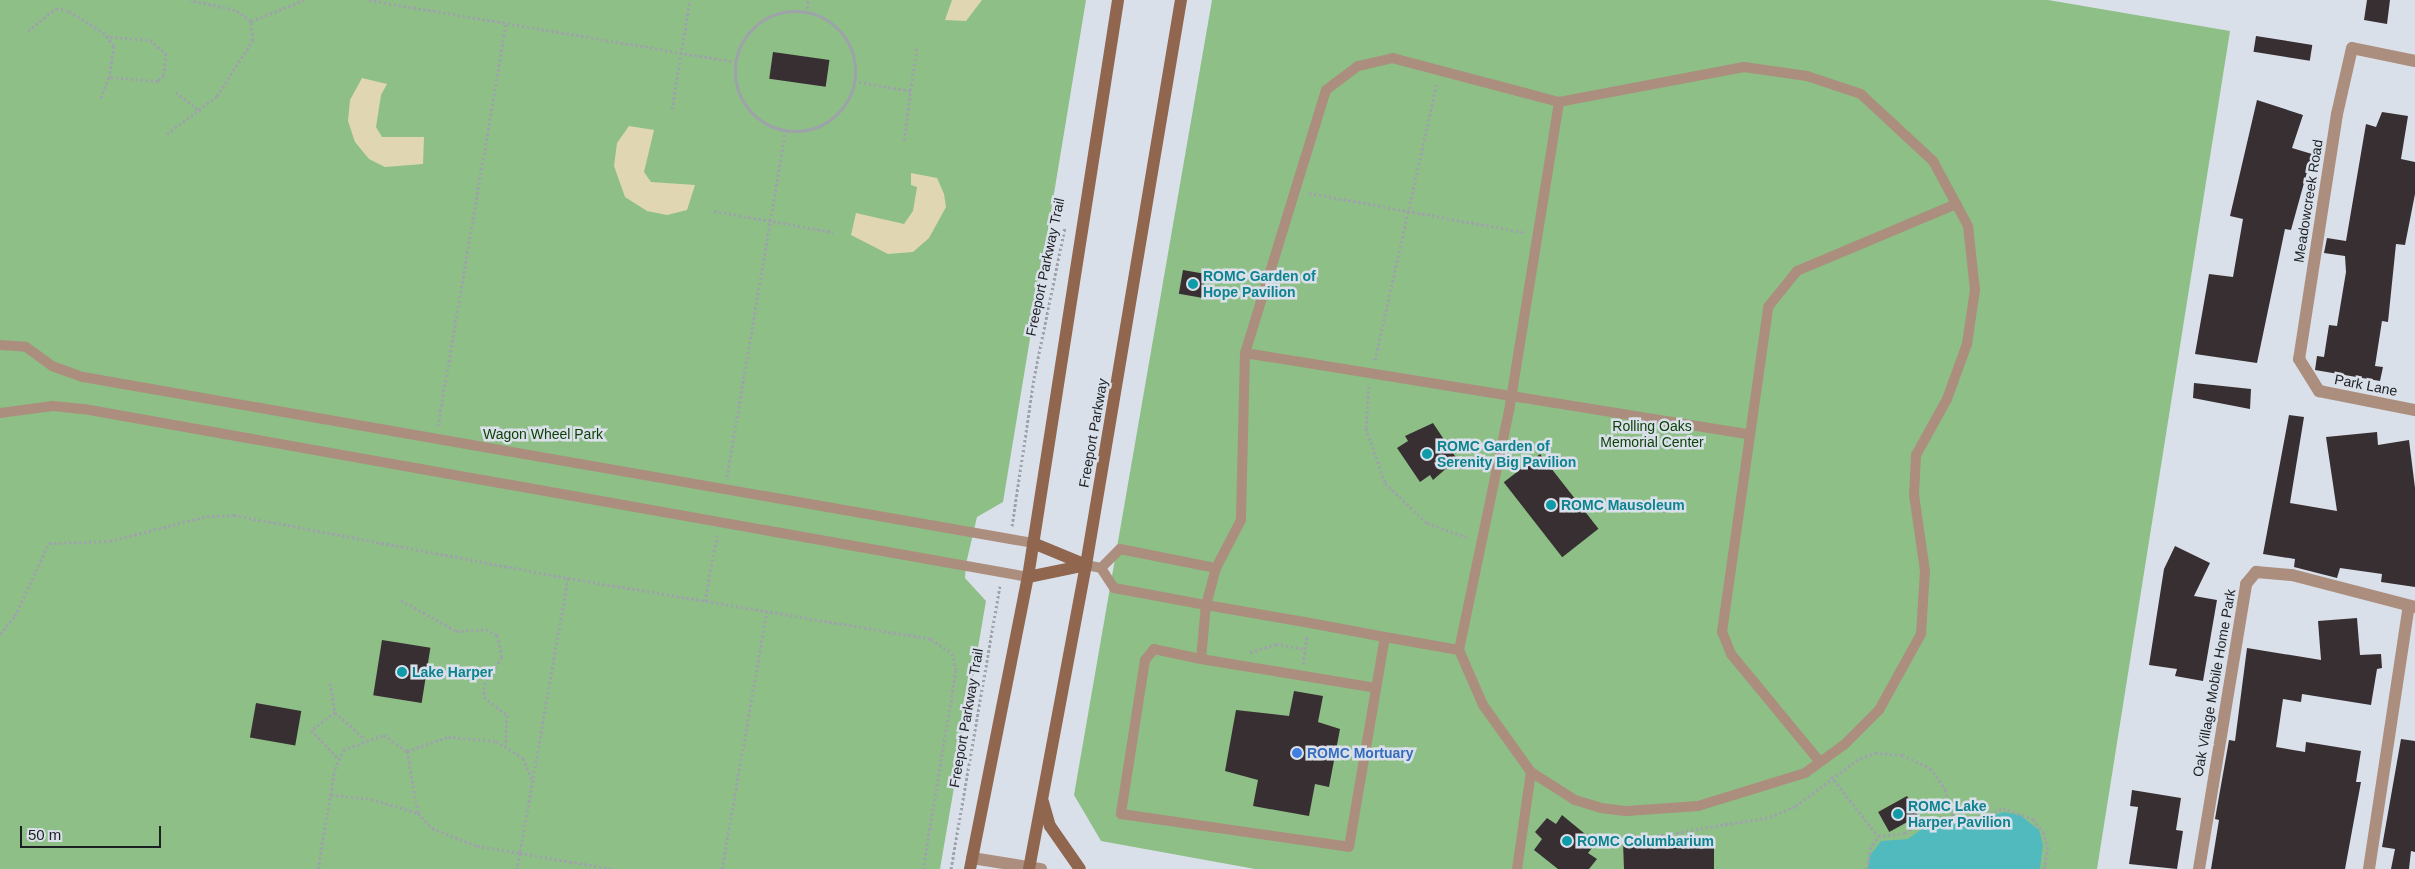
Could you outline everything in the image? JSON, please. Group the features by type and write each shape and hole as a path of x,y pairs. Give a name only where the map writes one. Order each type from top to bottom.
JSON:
{"main road":[{"path":"971,863 1028,577 1118,0"},
{"name":"Freeport Parkway","path":"1033,868 1042,799 1086,565 1181,0"},
{"path":"1033,543 1086,565"},
{"path":"1028,577 1086,565"},
{"path":"1042,799 1050,826 1080,869"}],"street":[{"name":"Meadowcreek Road","path":"2299,359 2337,114 2352,48 2415,61"},
{"name":"Park Lane","path":"2299,359 2319,391 2415,410"},
{"name":"Oak Village Mobile Home Park","path":"2199,869 2246,584 2256,572 2292,575 2412,607 2369,869"},
{"path":"971,863 1033,868"}],"lane":[{"path":"1201,659 1206,605 1216,568 1241,520 1245,353 1326,90 1358,66 1393,58 1559,102 1666,78 1744,67 1807,76 1861,94 1933,162 1968,226 1975,290 1967,344 1947,399 1916,455 1914,495 1926,571 1921,634 1879,710 1805,773 1698,806 1627,811 1575,800 1531,772 1483,705 1459,650 1511,396 1559,102"},
{"path":"1820,762 1731,654 1722,632 1747,434 1768,307 1797,270 1956,204"},
{"path":"0,345 26,347 52,366 83,377 1033,543"},
{"path":"1245,353 1747,434"},
{"path":"0,413 52,406 84,409 719,520 1028,577"},
{"path":"1101,568 1120,549 1216,568"},
{"path":"1086,565 1101,568 1114,588 1459,650"},
{"path":"1376,688 1303,674 1201,659 1154,649 1145,660 1121,814 1349,847 1385,637"},
{"path":"1517,869 1531,772"}],"path":[{"path":"167,134 200,111 240,63 253,40 251,21 235,10 190,0"},
{"path":"251,21 304,0"},
{"path":"370,0 736,62"},
{"path":"672,109 690,0"},
{"path":"806,12 808,0"},
{"path":"28,31 56,8 69,10 106,35 114,46 109,77 100,99"},
{"path":"806,12 842,33 854,59 854,81 848,100 830,120 804,131 786,130 765,123 746,106 736,82 736,62 742,44 758,25 780,13 806,12"},
{"path":"436,440 506,24"},
{"path":"106,35 150,40 166,53 164,75 158,81 109,77"},
{"path":"904,140 917,46"},
{"path":"1440,70 1372,373 1366,428 1385,483 1427,523 1482,542"},
{"path":"854,81 912,91"},
{"path":"176,92 200,111"},
{"path":"724,489 786,130"},
{"path":"1294,190 1537,235"},
{"path":"714,211 833,232"},
{"name":"Freeport Parkway Trail","path":"1010,539 1034,378 1067,217"},
{"path":"0,634 15,616 49,543 110,541 207,516 244,517 568,578 931,638 952,653 954,689 923,869"},
{"path":"706,600 719,520"},
{"name":"Freeport Parkway Trail","path":"951,869 1003,571"},
{"path":"517,869 568,578"},
{"path":"401,600 456,631 486,629 497,636 502,657 485,682 484,697 507,715 506,746"},
{"path":"722,869 767,611"},
{"path":"1303,674 1303,649 1310,623"},
{"path":"1241,650 1276,644 1303,649"},
{"path":"330,683 335,712 365,740"},
{"path":"335,712 311,730 339,759"},
{"path":"318,869 331,795 339,759 343,750 365,740 384,735 407,751 418,813"},
{"path":"407,751 448,737 496,740 523,758 532,780"},
{"path":"1607,844 1770,818 1796,806 1832,777 1876,753 1902,756 1930,768 1945,790 1954,819"},
{"path":"1820,762 1878,836"},
{"path":"331,795 371,798 418,813 432,828 453,838 520,853 613,869"},
{"path":"1867,869 1870,848 1878,836 1905,833 1927,818 1954,819 1980,817 2002,808 2034,819 2048,847 2044,869"}],"green space":[{"name":"Wagon Wheel Park","path":"0,0 1086,0 1003,502 977,517 966,564 965,578 986,601 940,869 0,869"},
{"name":"Rolling Oaks Memorial Center","path":"1212,0 2048,0 2230,31 2097,869 1255,869 1101,841 1074,795"}],"sand":[{"path":"952,0 982,0 966,21 945,20"},
{"path":"362,78 387,84 381,95 376,127 382,137 424,137 423,164 385,167 369,159 355,142 348,121 350,100"},
{"path":"629,126 654,130 644,172 651,182 695,185 687,210 667,215 647,211 625,197 614,166 617,143"},
{"path":"911,173 937,178 944,194 946,207 929,238 913,252 888,254 851,235 856,213 904,224 913,211 917,187 911,185"}],"water":[{"path":"2004,812 2020,815 2039,830 2043,845 2040,869 1868,869 1869,857 1881,841 1908,839 1931,822 1968,823"}],"building":[{"path":"2367,0 2390,0 2387,24 2364,20"},
{"path":"2256,36 2312,45 2310,61 2253,52"},
{"path":"773,52 829,60 826,87 769,79"},
{"path":"2257,100 2303,115 2292,148 2312,154 2291,230 2285,229 2257,363 2195,354 2209,274 2233,277 2243,219 2230,216"},
{"path":"2382,112 2408,116 2401,159 2415,162 2415,194 2405,245 2396,244 2388,322 2382,321 2375,366 2383,367 2380,381 2315,370 2317,356 2324,357 2329,325 2337,326 2346,272 2345,256 2324,253 2327,238 2346,241 2366,124 2376,127"},
{"name":"ROMC Garden of Hope Pavilion","path":"1183,270 1206,274 1201,298 1179,294"},
{"path":"2194,383 2251,389 2250,409 2193,398"},
{"path":"2289,415 2304,417 2290,503 2337,511 2326,437 2377,432 2378,445 2409,440 2415,488 2415,587 2381,582 2382,574 2340,568 2337,578 2294,567 2295,559 2263,554"},
{"name":"ROMC Garden of Serenity Big Pavilion","path":"1433,423 1457,459 1433,480 1430,475 1420,482 1397,448 1408,441 1405,436"},
{"name":"ROMC Mausoleum","path":"1540,454 1598,529 1562,557 1504,482"},
{"path":"2175,546 2210,563 2194,596 2217,600 2203,681 2175,676 2177,669 2149,665 2164,569"},
{"path":"2357,618 2360,655 2381,654 2382,668 2377,669 2371,705 2302,694 2301,702 2283,699 2276,747 2305,752 2306,742 2361,751 2356,782 2361,782 2345,869 2211,869 2219,820 2215,819 2229,740 2235,741 2247,648 2321,660 2318,621"},
{"name":"Lake Harper","path":"382,640 430,648 422,703 373,695"},
{"name":"ROMC Mortuary","path":"1294,691 1323,696 1318,722 1340,729 1329,787 1315,784 1309,816 1253,806 1258,780 1225,771 1236,710 1289,716"},
{"path":"256,703 301,711 295,745 250,737"},
{"path":"2401,739 2415,741 2415,852 2411,851 2409,869 2391,869 2395,849 2382,847"},
{"path":"2132,790 2181,798 2176,830 2183,831 2177,869 2129,864 2138,807 2130,806"},
{"name":"ROMC Lake Harper Pavilion","path":"1907,796 1918,816 1889,832 1878,812"},
{"name":"ROMC Columbarium","path":"1562,815 1596,843 1588,853 1597,859 1589,869 1558,869 1534,850 1542,839 1535,832 1547,818 1556,824"},
{"path":"1664,841 1664,848 1714,847 1714,869 1624,869 1623,842"}],"place":[{"name":"ROMC Garden of Hope Pavilion","path":"1193,284"},
{"name":"ROMC Garden of Serenity Big Pavilion","path":"1427,454"},
{"name":"ROMC Mausoleum","path":"1551,505"},
{"name":"Lake Harper","path":"402,672"},
{"name":"ROMC Mortuary","path":"1297,753"},
{"name":"ROMC Lake Harper Pavilion","path":"1898,814"},
{"name":"ROMC Columbarium","path":"1567,841"}]}
